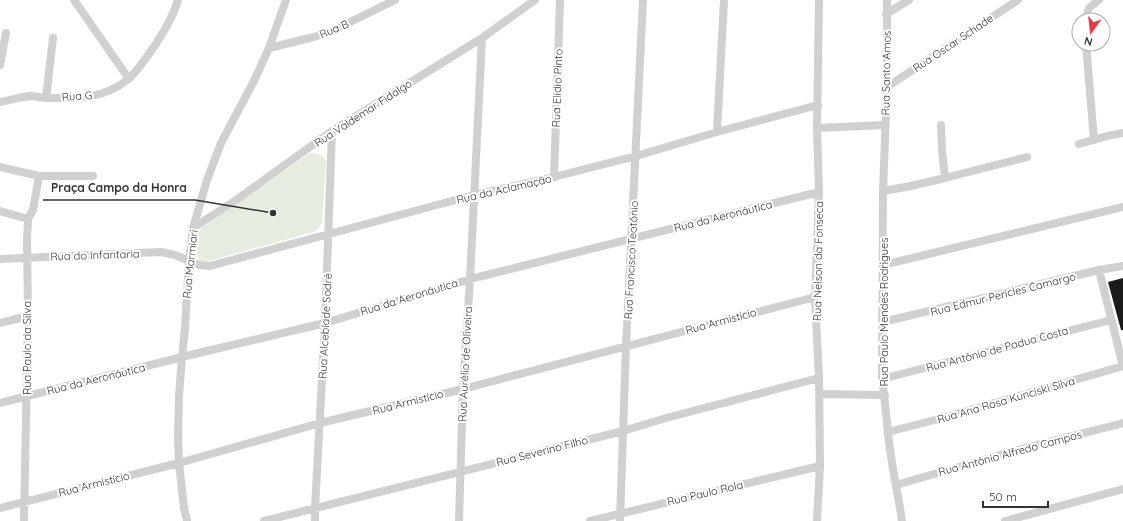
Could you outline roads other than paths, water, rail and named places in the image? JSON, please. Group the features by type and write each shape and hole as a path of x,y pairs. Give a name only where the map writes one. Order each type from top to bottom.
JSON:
{"street":[{"path":"74,0 129,79"},
{"name":"Rua G","path":"0,102 32,96 46,98 87,97 115,88 129,79 144,60 161,36 175,12 178,0"},
{"name":"Rua Marmiari","path":"187,521 179,463 178,431 189,261 193,228 207,180 221,142 254,81 269,48 286,0"},
{"name":"Rua B","path":"269,48 328,33 395,0"},
{"name":"Rua Valdemar Fidalgo","path":"193,228 236,200 332,131 482,38 535,0"},
{"name":"Rua Elidio Pinto","path":"554,177 560,0"},
{"name":"Rua Francisco Teotônio","path":"620,517 626,346 644,0"},
{"path":"717,132 724,0"},
{"name":"Rua Nelson da Fonseca","path":"817,521 820,466 816,297 819,192 819,0"},
{"name":"Rua Santo Amos","path":"818,128 885,125 887,87 887,0"},
{"path":"886,14 909,0"},
{"name":"Rua Oscar Schade","path":"887,87 1018,0"},
{"path":"1088,12 1089,8 1099,0"},
{"path":"0,65 6,33"},
{"path":"46,98 54,38"},
{"name":"Rua Aurélio de Oliveira","path":"459,521 463,388 482,38"},
{"path":"1087,52 1094,140"},
{"name":"Rua da Aclamação","path":"189,261 199,265 210,266 474,195 554,177 636,156 717,132 818,105"},
{"path":"941,124 945,178"},
{"name":"Rua Paulo Mendes Rodrigues","path":"885,125 883,191 884,265 882,379 891,456 902,521"},
{"name":"Rua Alcebíade Sodré","path":"315,521 329,234 332,131"},
{"path":"1079,144 1123,133"},
{"path":"883,191 945,178 1027,156"},
{"path":"0,167 39,176 93,176"},
{"name":"Rua Paulo da Silva","path":"24,521 27,396 28,220 33,210 39,176"},
{"name":"Rua da Aeronáutica","path":"0,403 325,323 470,279 819,192"},
{"path":"884,265 1123,207"},
{"path":"0,211 28,220"},
{"name":"Rua do Infantaria","path":"0,259 161,252 175,255 189,261"},
{"name":"Rua Edmur Pericles Camargo","path":"883,322 1099,270 1123,266"},
{"path":"1099,270 1123,366"},
{"name":"Rua Armistício","path":"0,508 179,463 320,423 463,388 816,297"},
{"path":"0,323 28,316"},
{"name":"Rua Antônio de Padua Costa","path":"882,379 1111,320"},
{"name":"Rua Ana Rosa Kunciski Silva","path":"888,432 946,417 1123,366"},
{"name":"Rua Severino Filho","path":"264,521 623,431 666,418 819,378"},
{"path":"819,394 885,396"},
{"name":"Rua Antônio Alfredo Campos","path":"896,485 1014,451 1123,423"},
{"name":"Rua Paulo Rola","path":"590,521 620,517 820,466"},
{"path":"1005,521 1123,489"}],"place":[{"name":"Praça Campo da Honra","path":"273,213"}]}
